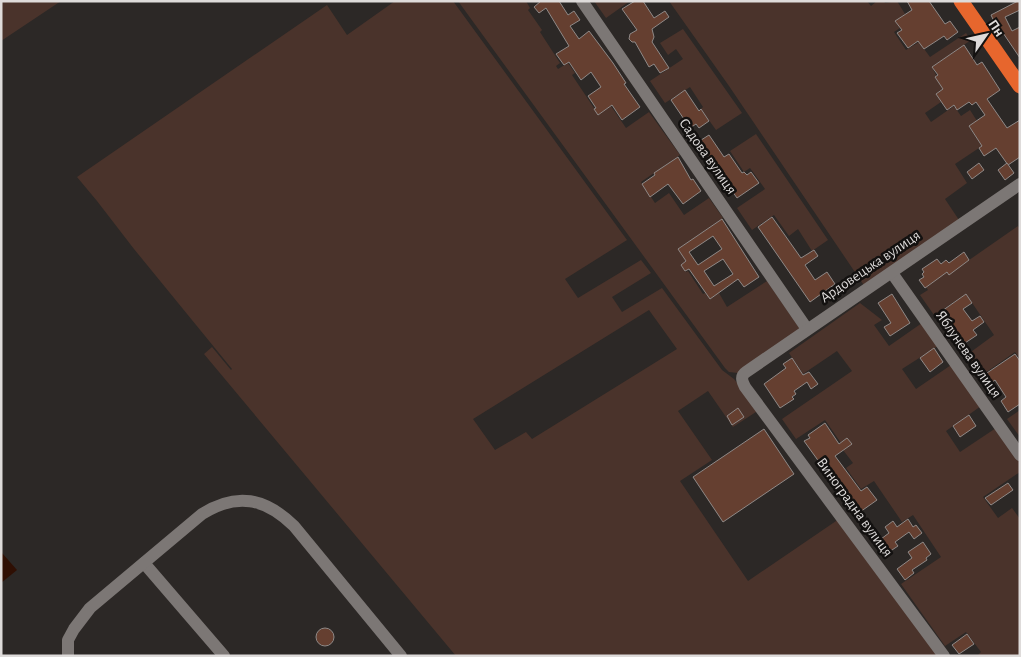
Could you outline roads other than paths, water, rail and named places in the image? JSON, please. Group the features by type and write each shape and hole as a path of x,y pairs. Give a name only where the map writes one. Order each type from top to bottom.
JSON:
{"highway":[{"path":"961,1 1020,86"}],"street":[{"name":"Садова вулиця","path":"582,1 808,329"},
{"name":"Ардовецька вулиця","path":"742,377 746,372 1020,184"},
{"name":"Яблунева вулиця","path":"892,273 1020,454"},
{"name":"Виноградна вулиця","path":"742,377 745,388 944,656"},
{"path":"68,656 68,640 90,608 202,514 213,507 239,500 261,504 284,516 401,656"},
{"path":"144,563 224,656"}]}
